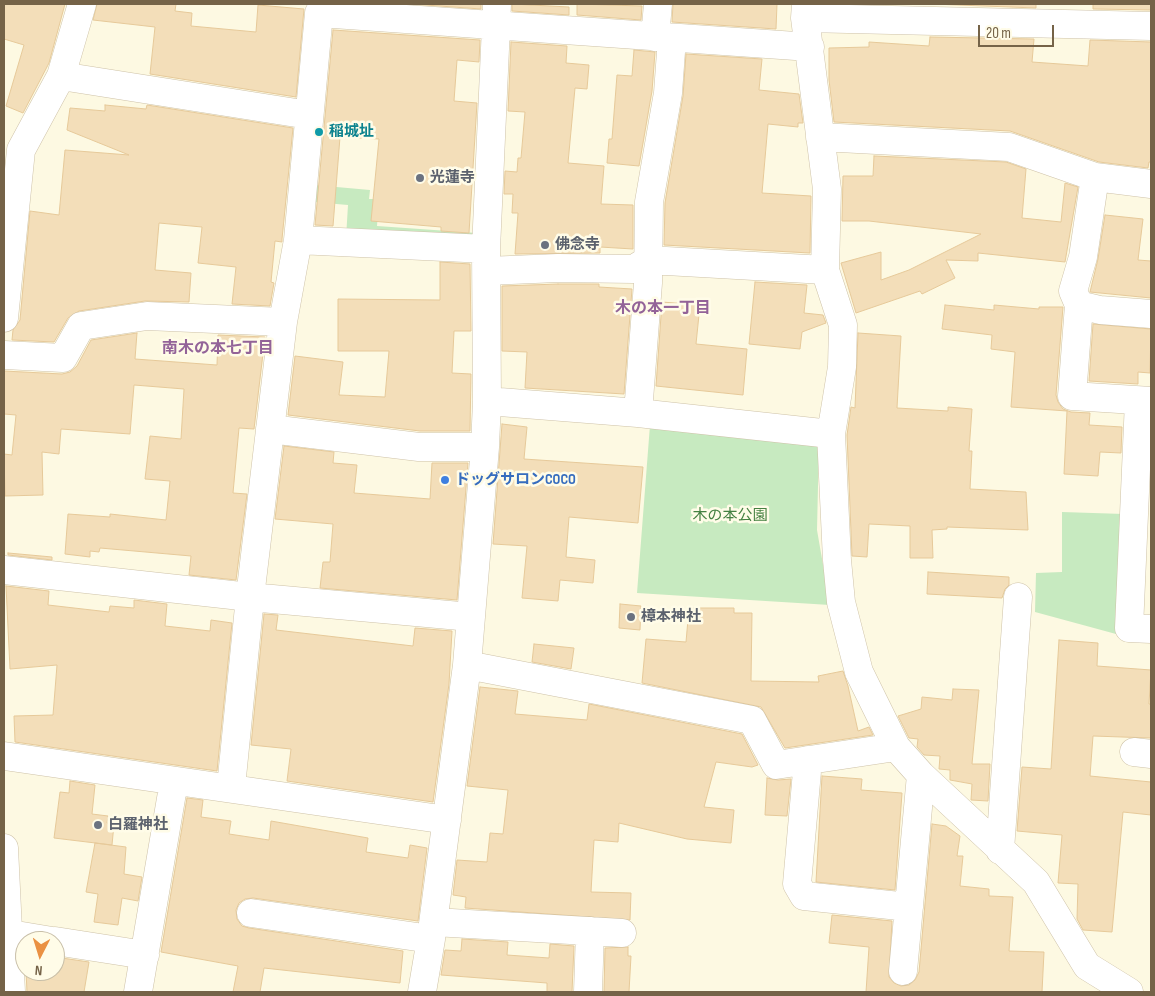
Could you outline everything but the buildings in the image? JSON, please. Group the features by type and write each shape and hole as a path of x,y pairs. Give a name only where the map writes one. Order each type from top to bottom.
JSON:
{"street":[{"path":"4,318 21,150 61,76 82,4"},
{"path":"638,414 648,260 649,202 668,93 664,37 658,4"},
{"path":"1127,992 1087,966 1036,882 921,775 896,747 859,672 841,602 831,434 842,367 843,325 825,270 827,189 806,11 1151,26"},
{"path":"231,787 250,597 283,322 298,240 319,13 497,15 664,37 810,47"},
{"path":"422,992 467,665 485,447 487,401 487,260 497,15"},
{"path":"61,76 309,115"},
{"path":"820,136 1009,147 1095,177 1151,184"},
{"path":"1095,177 1083,257 1073,291 1079,305 1072,396 1145,401 1129,628 1151,629"},
{"path":"298,240 487,260 634,269 648,260 825,270"},
{"path":"1079,305 1100,310 1151,314"},
{"path":"4,355 63,358 81,326 147,316 283,322"},
{"path":"487,401 831,434"},
{"path":"270,429 418,447 485,447"},
{"path":"4,570 250,597 471,617"},
{"path":"1000,850 1018,597"},
{"path":"467,665 752,720 776,765 896,747"},
{"path":"4,756 174,781 231,787 447,820"},
{"path":"808,760 797,884 804,896 909,908"},
{"path":"903,971 921,775"},
{"path":"138,992 174,781"},
{"path":"4,848 6,934 11,992"},
{"path":"251,913 432,930 622,932"},
{"path":"588,992 590,931"},
{"path":"65,943 145,955"}],"green space":[{"path":"314,185 370,190 369,199 379,199 377,226 477,233 476,247 346,238 348,205 313,202"},
{"name":"木の本公園","path":"650,425 819,442 817,530 830,605 637,593"},
{"path":"1062,512 1124,514 1116,634 1035,612 1036,573 1062,572"}],"place":[{"name":"稲城址","path":"319,132"},
{"name":"光蓮寺","path":"420,178"},
{"name":"佛念寺","path":"545,245"},
{"name":"ドッグサロンCOCO","path":"445,480"},
{"name":"樟本神社","path":"631,617"},
{"name":"白羅神社","path":"98,825"}],"district":[{"name":"木の本一丁目","path":"663,309"},
{"name":"南木の本七丁目","path":"218,349"}]}
